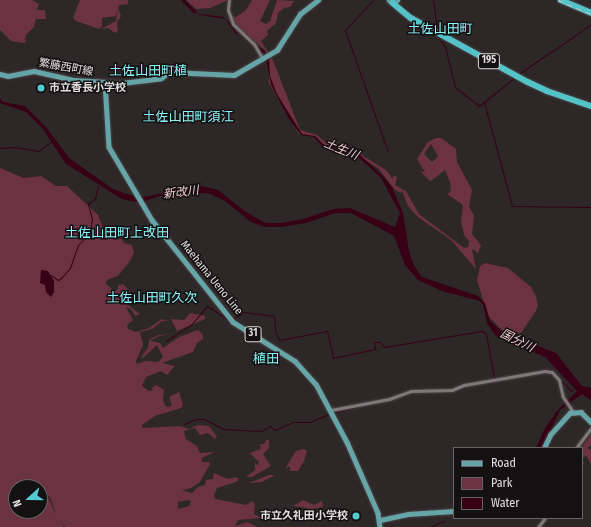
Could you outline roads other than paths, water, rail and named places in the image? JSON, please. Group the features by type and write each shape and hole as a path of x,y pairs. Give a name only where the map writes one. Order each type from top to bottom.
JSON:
{"highway":[{"path":"561,0 591,13"},
{"name":"195","path":"393,1 425,24 533,82 591,105"}],"main road":[{"path":"105,82 126,83 158,78 170,72 234,75 279,48 302,12 318,0"},
{"name":"繁藤西町線","path":"0,74 8,76 34,71 74,80 105,82"},
{"name":"Maehama Ueno Line","path":"105,82 110,147 155,225 234,322 300,366 319,388 331,410 380,520 380,527"},
{"path":"545,447 563,419 572,411 580,412 591,422"},
{"path":"380,520 408,514 453,511"}],"street":[{"path":"229,0 228,10 233,24 265,56"},
{"path":"331,410 386,400 411,391 452,390 464,384 546,371 552,372 559,380 566,400 572,411"},
{"path":"577,447 591,428"},
{"path":"538,527 544,519"}],"water":[{"path":"192,9 200,14 223,17 228,21 239,36 225,19 200,15"},
{"path":"243,39 264,50 269,58 270,76 277,94 302,134 315,136 324,145 338,146 358,153 383,176 392,187 403,213 409,251 414,266 422,277 478,296 485,303 490,321 503,332 556,353 582,386 591,388 591,400 582,394 560,410 543,447 536,447 544,430 557,411 577,391 545,357 496,336 487,323 483,305 480,301 442,291 418,280 405,265 394,236 351,213 335,213 306,223 281,227 265,227 251,222 225,201 208,193 159,196 140,203 122,199 66,164 43,129 26,112 0,103 0,98 3,102 25,106 46,127 69,158 113,189 126,194 143,197 202,186 218,190 246,212 266,223 281,223 303,219 333,209 350,208 395,227 400,213 381,178 356,155 338,148 323,147 314,137 301,135 289,119 271,85 265,54"},
{"path":"41,270 48,271 54,281 54,292 51,297 46,292 45,285 40,283"}],"waterway":[{"name":"土生川","path":"183,0 194,11"},
{"path":"373,0 345,30 388,152"},
{"path":"433,0 437,27"},
{"path":"584,29 591,24"},
{"path":"520,73 583,30"},
{"path":"439,38 445,47 455,87 479,106 514,78"},
{"path":"484,102 512,206 591,207"},
{"path":"0,148 15,147 38,151 51,142"},
{"path":"51,275 58,280 61,278 70,268 78,245 90,233 92,219 88,204 95,199 98,185"},
{"path":"166,341 191,325 207,306 230,321"},
{"path":"232,320 243,312 274,316 275,330 279,340 327,331 333,358 375,349 374,342 380,342 384,347 482,331 486,334 494,377 496,378"},
{"path":"510,376 547,369 552,370"},
{"path":"559,378 571,391 573,389"},
{"path":"457,386 463,384"},
{"path":"334,413 360,406"},
{"path":"184,424 196,419 204,419 224,429 261,431 270,426 275,430 293,422 310,422 331,413"},
{"path":"438,523 445,521"},
{"path":"430,527 437,524"}],"railway":[{"path":"558,0 591,14"}],"place":[{"name":"市立香長小学校","path":"41,88"},
{"name":"市立久礼田小学校","path":"356,516"}],"district":[{"name":"土佐山田町","path":"440,29"},
{"name":"土佐山田町植","path":"148,71"},
{"name":"土佐山田町須江","path":"188,117"},
{"name":"土佐山田町上改田","path":"117,233"},
{"name":"土佐山田町久次","path":"152,298"},
{"name":"植田","path":"266,359"}],"water label":[{"name":"新改川","path":"181,193"},
{"name":"国分川","path":"517,341"}]}
